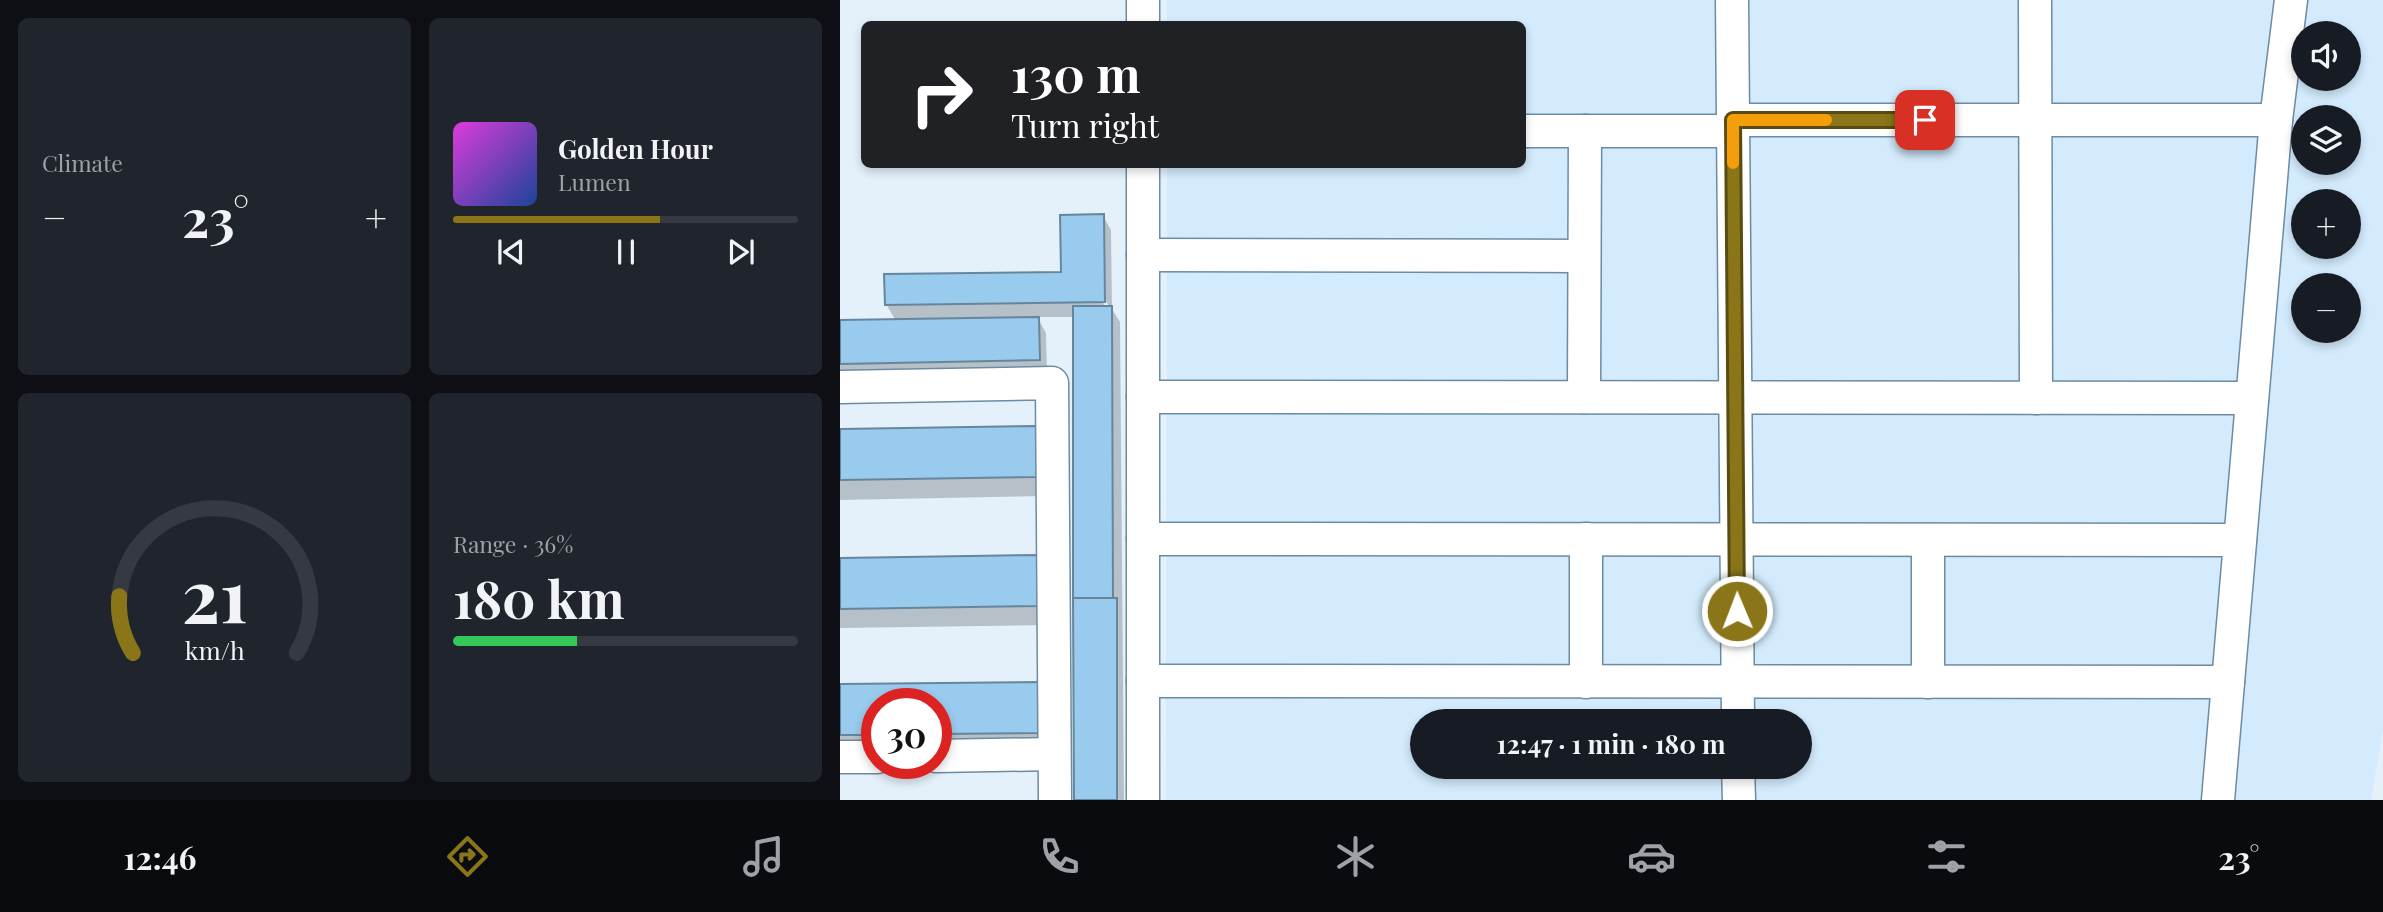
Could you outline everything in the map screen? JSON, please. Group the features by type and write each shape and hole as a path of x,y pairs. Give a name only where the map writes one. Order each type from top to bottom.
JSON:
{"street":[{"path":"1143,0 1143,21"},
{"path":"1732,0 1738,709"},
{"path":"2035,0 2036,398"},
{"path":"2218,800 2276,120 2291,0"},
{"path":"1526,131 2036,120 2276,120"},
{"path":"1584,397 1585,131"},
{"path":"1143,168 1143,800"},
{"path":"1143,255 1584,256"},
{"path":"840,387 1052,383 1055,800"},
{"path":"1143,397 2252,398"},
{"path":"1143,539 2240,540"},
{"path":"1586,539 1586,682"},
{"path":"1928,540 1928,682"},
{"path":"1143,681 2228,682"},
{"path":"952,756 1054,754"},
{"path":"840,757 861,757"},
{"path":"1738,779 1739,800"}],"shaded area":[{"path":"1167,0 2383,0 2383,729 2371,800 1166,800 1167,168 1526,168 1526,21 1167,21"}],"building":[{"path":"1104,214 1105,302 885,305 884,274 1061,272 1060,215"},
{"path":"1073,306 1112,306 1113,599 1073,598"},
{"path":"1039,317 1040,360 840,364 840,320"},
{"path":"1036,426 1037,477 840,480 840,429"},
{"path":"1039,555 1040,606 840,609 840,558"},
{"path":"1073,598 1117,598 1117,800 1074,800"},
{"path":"1040,682 1041,733 952,734 952,688 861,688 861,735 840,735 840,684"}],"slow traffic":[{"path":"1733,163 1733,120 1826,120"}],"route":[{"path":"1737,611 1733,120 1925,120"}]}
